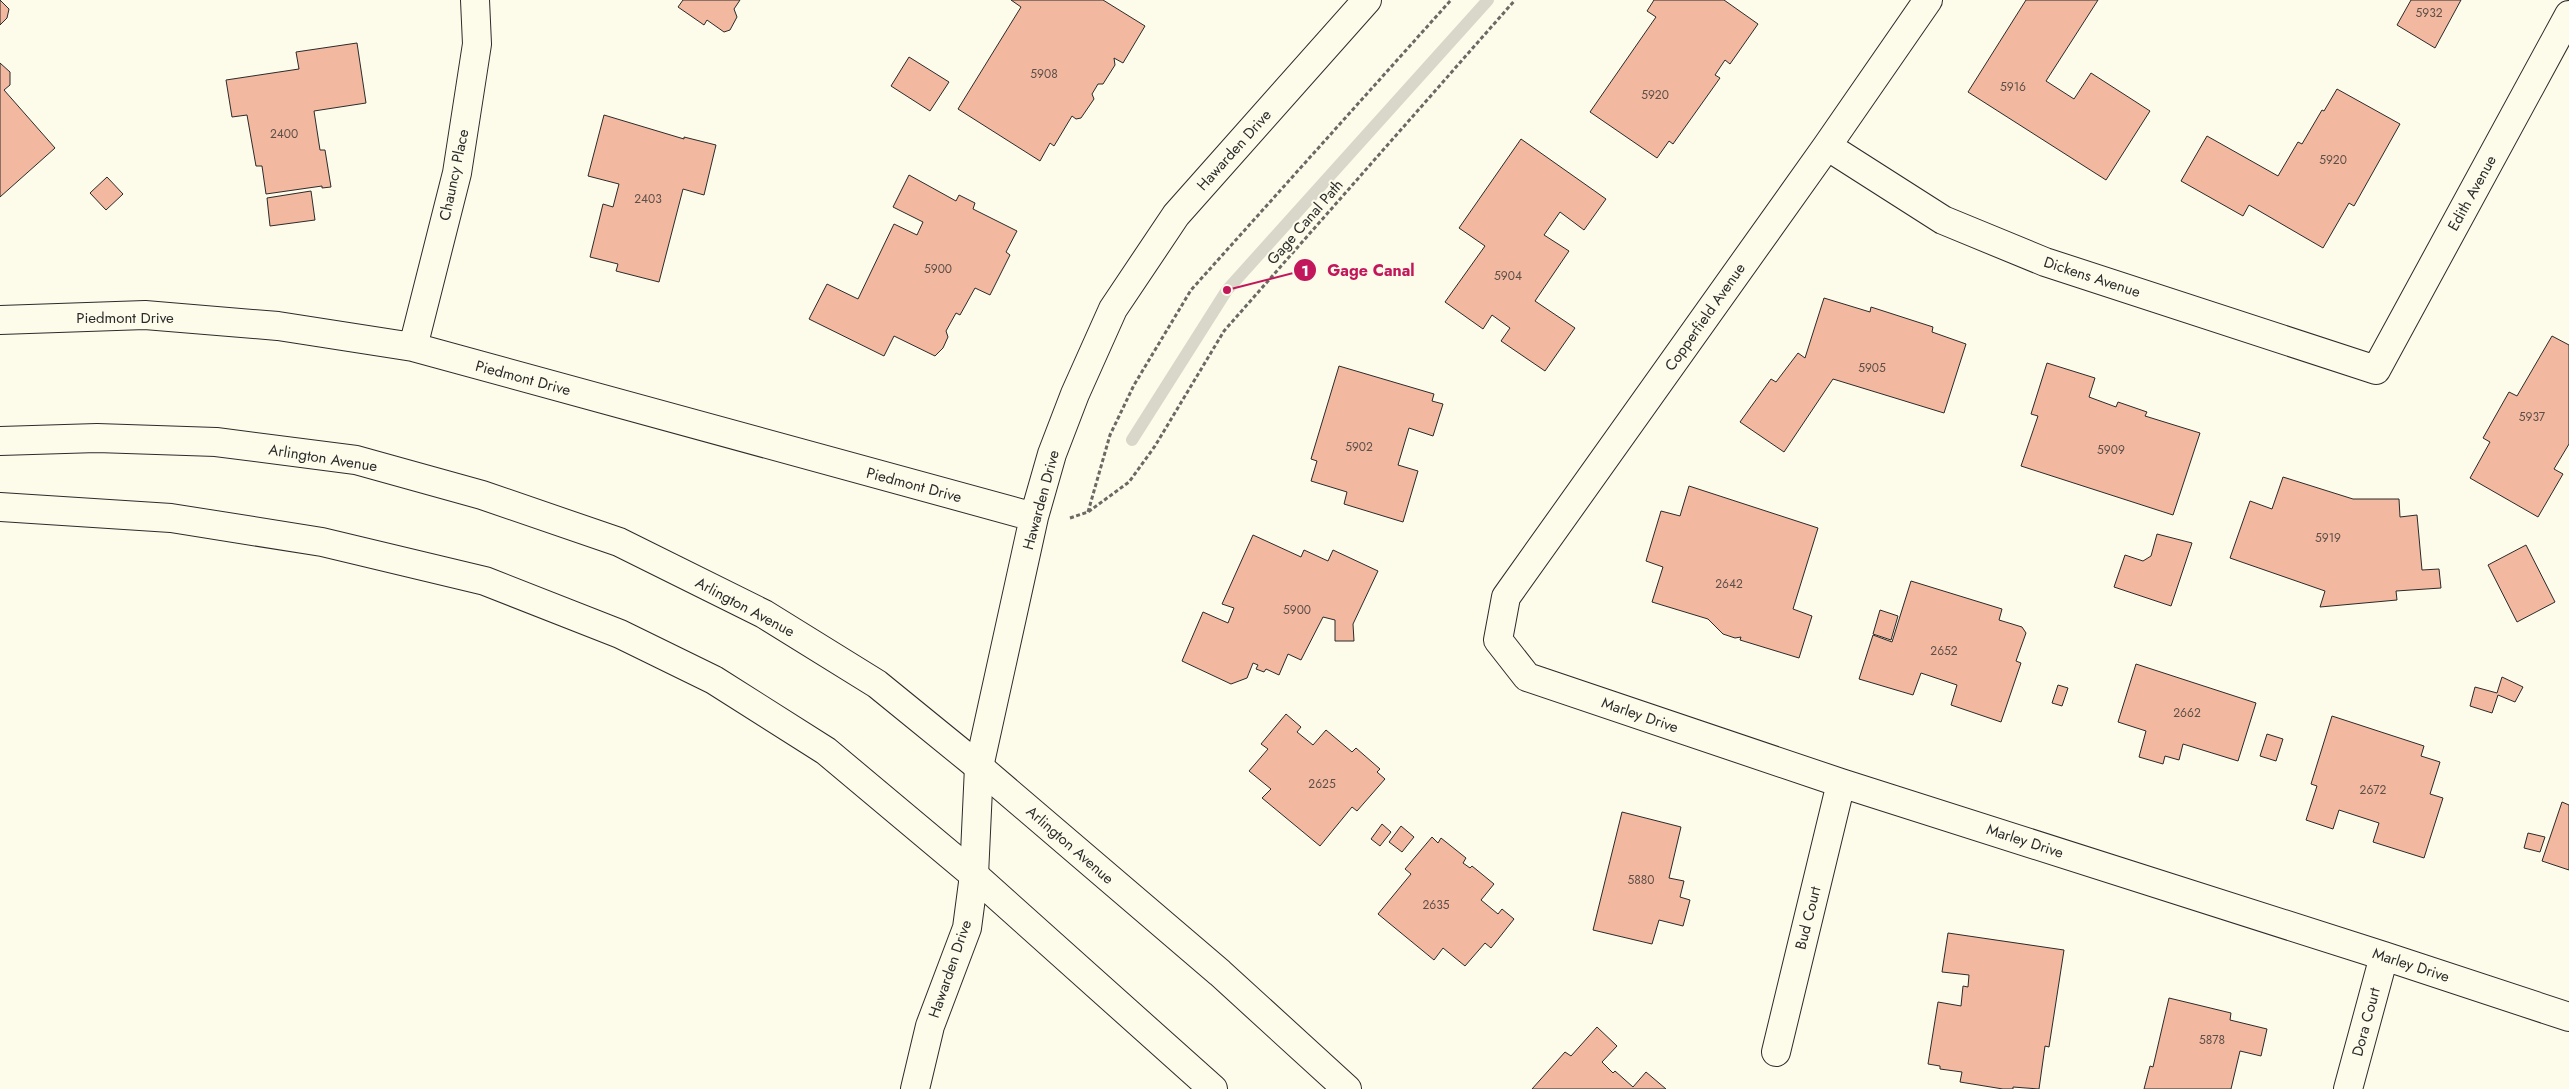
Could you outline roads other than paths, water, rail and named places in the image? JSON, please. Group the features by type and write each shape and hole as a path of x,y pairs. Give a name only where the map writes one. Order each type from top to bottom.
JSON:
{"street":[{"name":"Chauncy Place","path":"413,348 457,173 477,44 475,0"},
{"name":"Hawarden Drive","path":"915,1089 930,1026 967,928 974,875 979,766 1034,518 1052,454 1072,402 1113,309 1176,215 1367,0"},
{"name":"Copperfield Avenue","path":"1498,640 1506,597 1827,146 1928,0"},
{"name":"Edith Avenue","path":"2376,370 2569,15"},
{"name":"Dickens Avenue","path":"1827,146 1943,220 2045,262 2376,370"},
{"name":"Piedmont Drive","path":"0,320 145,315 278,326 413,348 1034,518"},
{"name":"Arlington Avenue","path":"0,441 97,438 216,442 356,460 482,495 619,542 764,614 877,684 979,766 1220,973 1347,1089"},
{"path":"0,507 171,518 322,542 485,581 620,634 714,680 826,751 974,875 1213,1089"},
{"name":"Marley Drive","path":"1498,640 1527,677 1841,783 2569,1017"},
{"name":"Bud Court","path":"1776,1052 1841,783"},
{"name":"Dora Court","path":"2348,1089 2384,956"}],"waterway":[{"path":"1132,440 1227,290 1488,0"}],"place":[{"name":"Gage Canal","path":"1227,290"}]}
